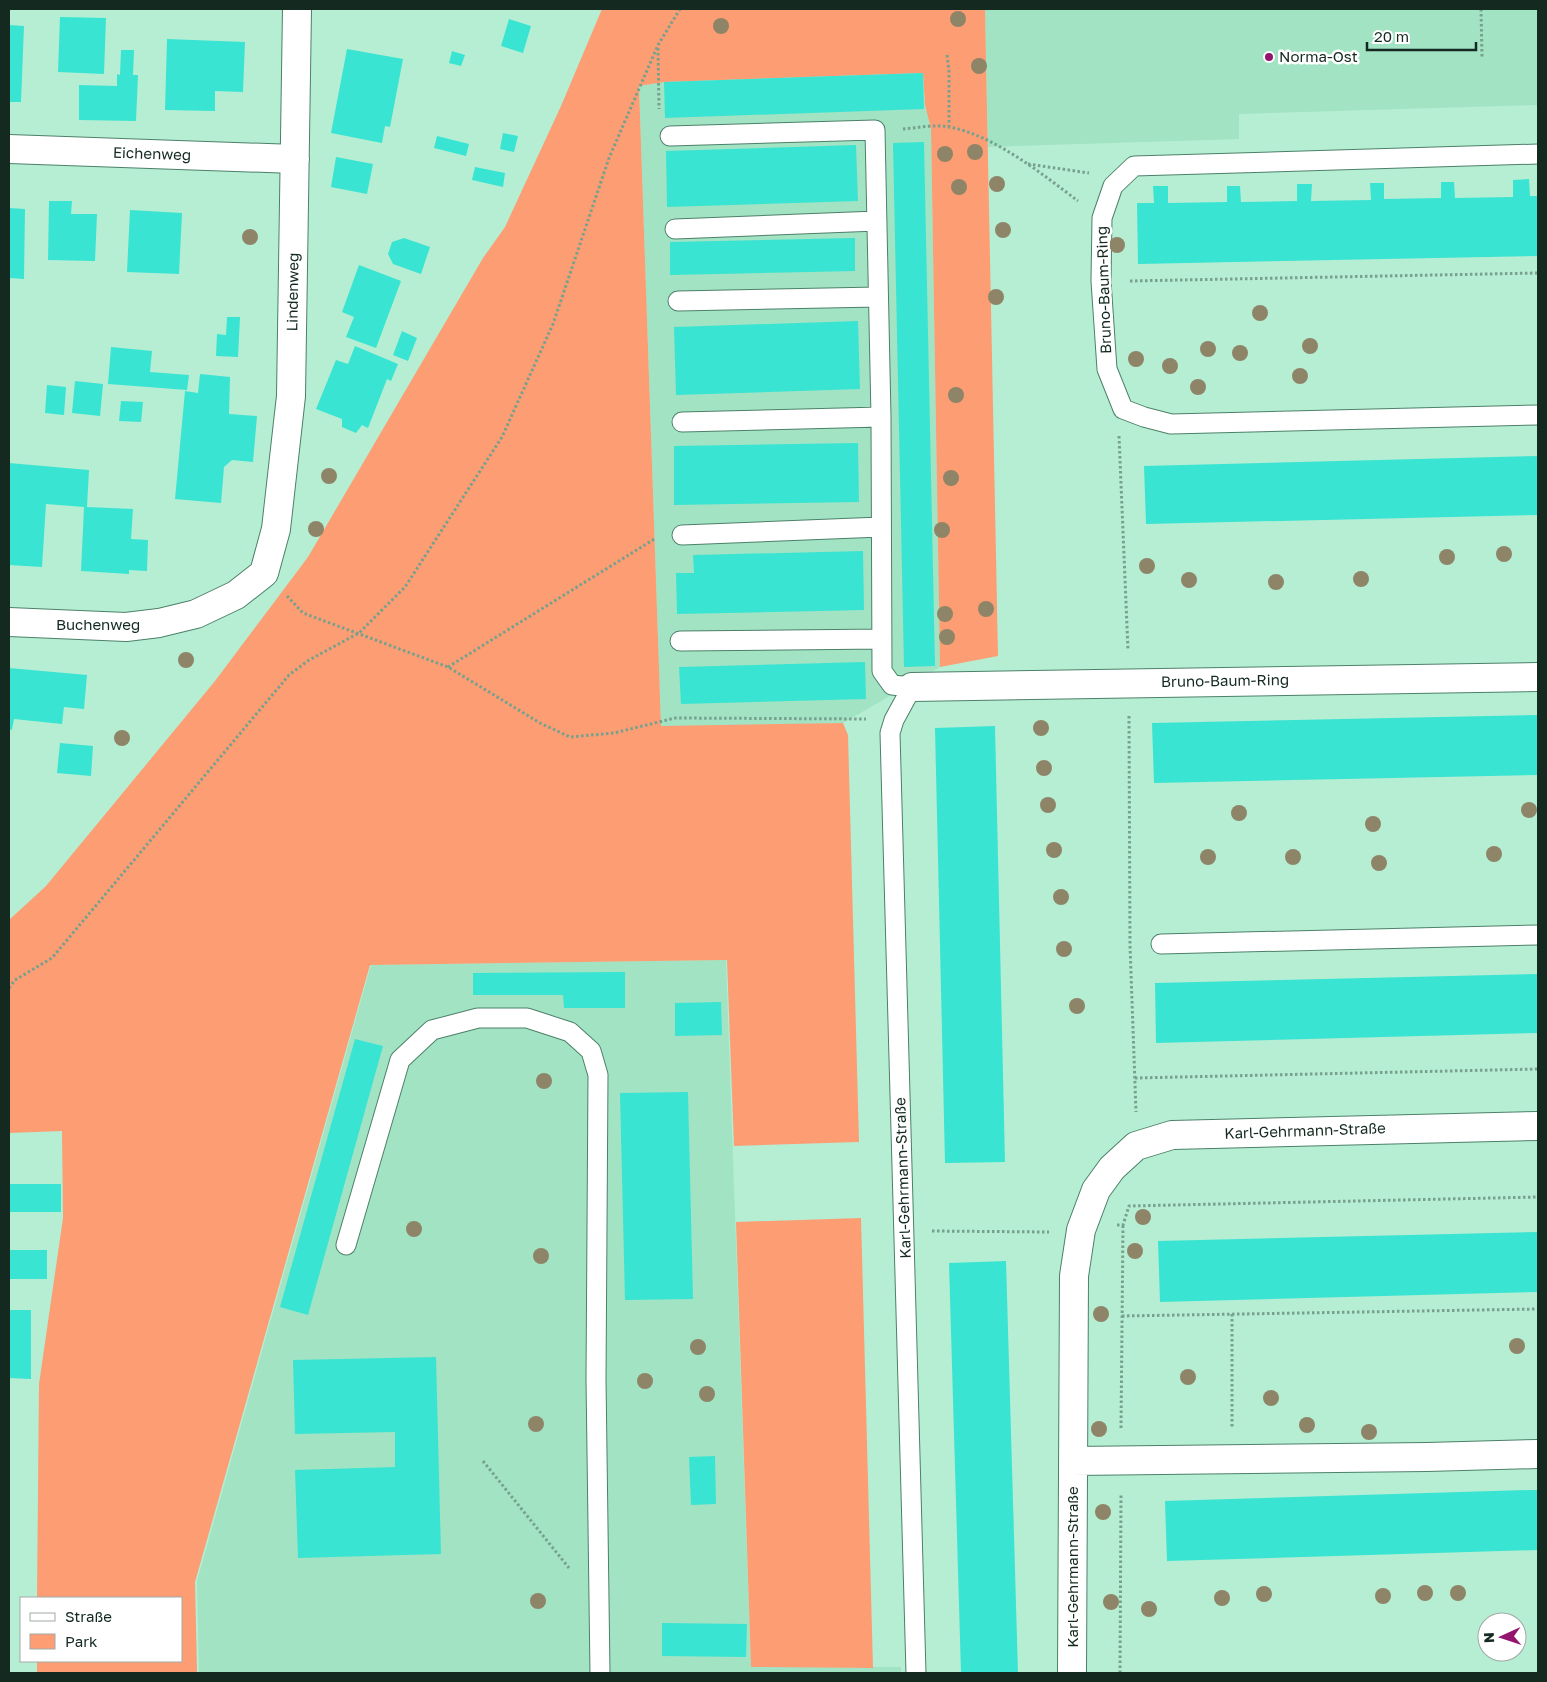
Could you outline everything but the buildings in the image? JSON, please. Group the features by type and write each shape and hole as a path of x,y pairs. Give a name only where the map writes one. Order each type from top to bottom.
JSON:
{"street":[{"name":"Lindenweg","path":"264,572 276,529 291,396 297,9"},
{"name":"Eichenweg","path":"9,149 294,159"},
{"name":"Buchenweg","path":"9,622 126,627 159,623 196,614 236,595 264,572"},
{"name":"Bruno-Baum-Ring","path":"912,687 1538,677"},
{"name":"Karl-Gehrmann-Straße","path":"1072,1673 1074,1276 1081,1230 1096,1190 1112,1168 1136,1146 1172,1135 1538,1126"},
{"path":"1073,1461 1538,1454"}],"lane":[{"path":"670,136 875,130 881,417 882,670 892,685 912,687"},
{"path":"1134,166 1538,154"},
{"name":"Bruno-Baum-Ring","path":"1123,409 1107,369 1102,282 1102,218 1113,186 1134,166"},
{"path":"674,229 878,221"},
{"path":"678,302 878,297"},
{"path":"1123,409 1171,424 1538,414"},
{"path":"682,422 881,417"},
{"path":"682,535 881,527"},
{"path":"680,641 882,638"},
{"name":"Karl-Gehrmann-Straße","path":"912,687 894,720 890,734 916,1673"},
{"path":"1161,944 1538,935"},
{"path":"346,1245 400,1060 432,1030 478,1018 526,1018 570,1032 591,1051 598,1075 596,1379 600,1673"}],"path":[{"path":"9,988 15,980 52,958 289,676 309,660 359,633 405,587 502,437 553,324 609,158 658,45 680,9"},
{"path":"1481,9 1482,58"},
{"path":"658,45 660,132 670,136"},
{"path":"947,55 949,71 949,126"},
{"path":"875,130 949,126 994,143 1028,163 1102,218"},
{"path":"1028,163 1100,174 1134,166"},
{"path":"1102,282 1538,273"},
{"path":"1123,409 1118,427 1129,683 1130,945 1136,1146"},
{"path":"448,667 654,538 682,535"},
{"path":"264,572 303,613 448,667 540,724 570,737 614,733 675,718 894,720"},
{"path":"1135,1078 1538,1069"},
{"path":"904,1231 1057,1232 1081,1230 1123,1225 1129,1206 1538,1197"},
{"path":"1122,1316 1538,1309"},
{"path":"1232,1314 1233,1458"},
{"path":"482,1461 599,1606"}],"shaded area":[{"name":"Norma-Ost","path":"985,9 1538,9 1538,105 1239,114 1239,139 988,147"},
{"path":"923,73 925,105 931,129 940,667 843,723 661,727 639,86 664,82"},
{"path":"726,960 751,1667 901,1667 901,1673 199,1673 197,1581 371,965"}],"green space":[{"path":"602,9 985,9 998,656 940,667 931,129 925,105 923,73 664,82 639,86 661,726 843,723 848,735 859,1142 734,1146 727,960 370,965 195,1582 197,1673 37,1673 37,1662 182,1662 182,1597 37,1597 39,1384 63,1218 62,1131 9,1133 9,920 46,886 215,681 308,557 483,258 505,227 561,106"},
{"path":"861,1218 873,1668 751,1667 736,1222"}],"place":[{"name":"Norma-Ost","path":"1269,57"}]}
